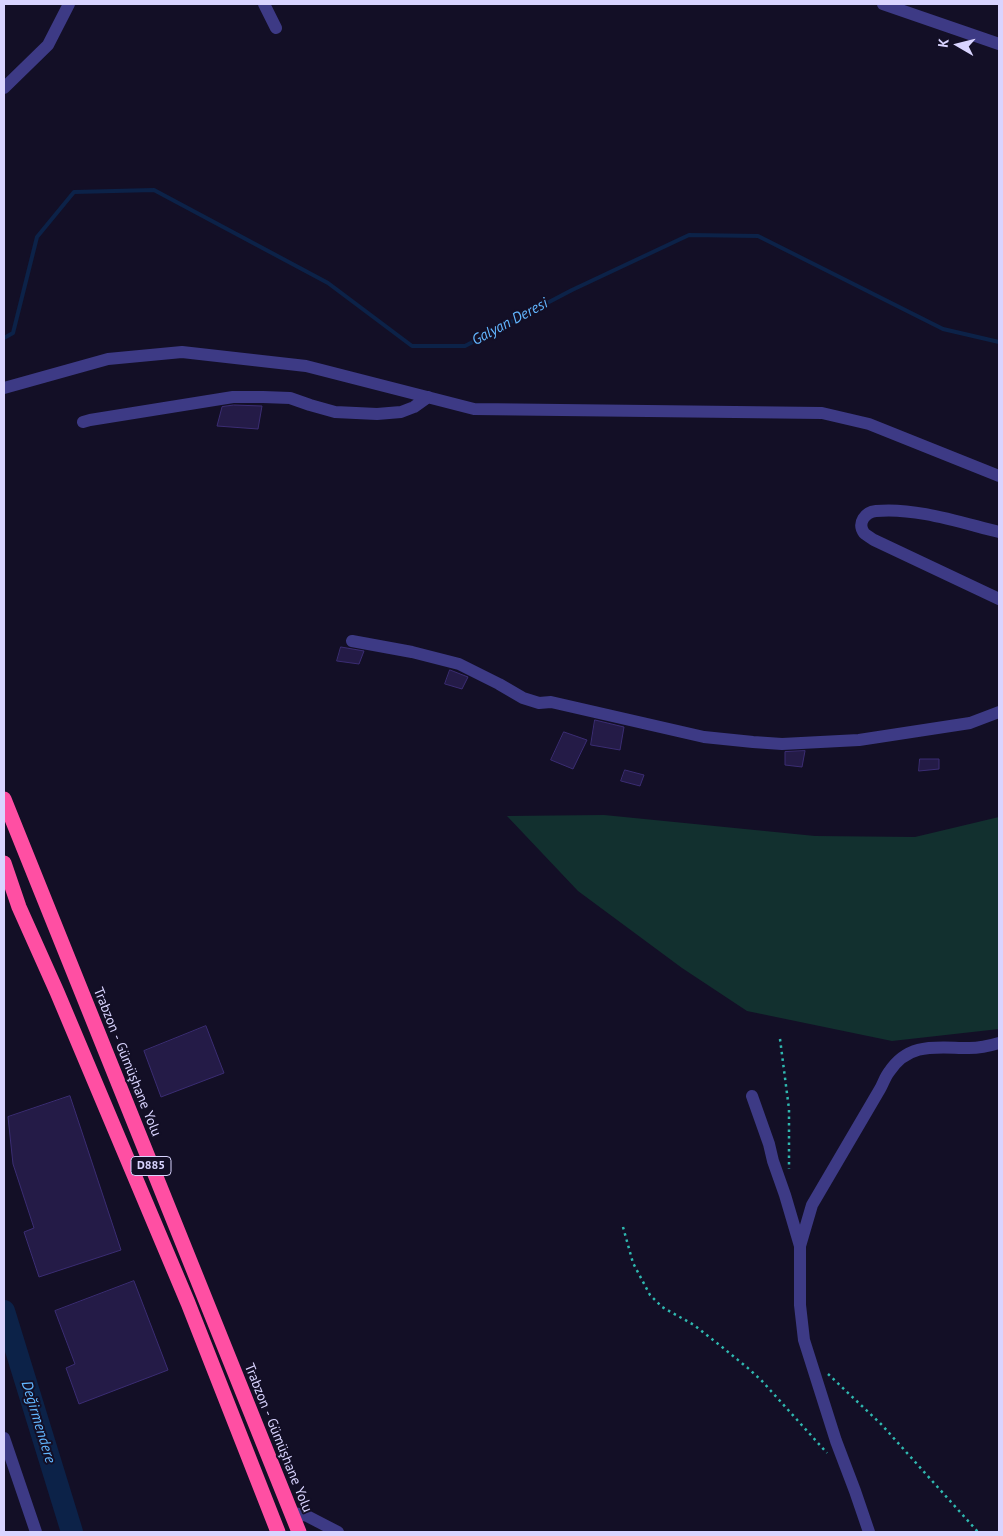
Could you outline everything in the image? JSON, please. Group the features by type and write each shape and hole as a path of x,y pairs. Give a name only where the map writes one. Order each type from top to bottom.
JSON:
{"highway":[{"name":"Trabzon - Gümüşhane Yolu","path":"4,799 299,1532"},
{"name":"D885","path":"4,863 19,907 188,1303 278,1532"}],"street":[{"path":"4,88 48,45 69,4"},
{"path":"264,4 276,28"},
{"path":"883,4 999,44"},
{"path":"4,388 108,359 182,352 306,366 474,408 822,413 869,424 999,476"},
{"path":"83,422 233,397 290,398 310,406 335,412 377,414 401,412 414,407 428,397"},
{"path":"999,532 911,512 868,512 862,524 864,532 874,540 999,599"},
{"path":"352,641 459,664 534,702 551,702 704,737 782,744 859,740 970,723 999,712"},
{"path":"869,1532 836,1441 804,1340 800,1305 800,1246 812,1205 889,1072 900,1059 916,1049 950,1046 985,1047 999,1043"},
{"path":"752,1096 769,1144 800,1246"},
{"path":"4,1438 36,1532"},
{"path":"291,1512 307,1516 338,1532"}],"path":[{"path":"780,1038 789,1109 789,1169"},
{"path":"623,1227 633,1263 650,1294 662,1308 694,1326 749,1369 830,1456"},
{"path":"810,1358 881,1424 978,1532"}],"green space":[{"path":"604,815 815,836 915,837 999,817 999,1029 892,1041 747,1011 682,968 578,891 507,816"}],"building":[{"path":"234,405 262,406 258,429 217,426 222,407"},
{"path":"341,647 364,651 359,664 337,661"},
{"path":"450,670 468,677 462,689 445,684"},
{"path":"595,720 624,727 620,750 591,745"},
{"path":"564,732 587,740 573,769 551,760"},
{"path":"805,751 802,767 785,765 785,752"},
{"path":"920,759 939,759 939,769 919,771"},
{"path":"625,770 644,775 640,786 621,781"},
{"path":"206,1026 224,1073 161,1097 144,1051"},
{"path":"70,1096 121,1250 39,1277 24,1232 34,1228 13,1164 8,1117"},
{"path":"134,1281 168,1370 79,1404 66,1368 75,1364 55,1311"}],"waterway":[{"name":"Galyan Deresi","path":"4,338 13,333 37,237 74,192 154,190 328,283 412,346 465,346 572,290 689,235 758,236 943,329 999,342"},
{"name":"Değirmendere","path":"4,1311 72,1532"}]}
